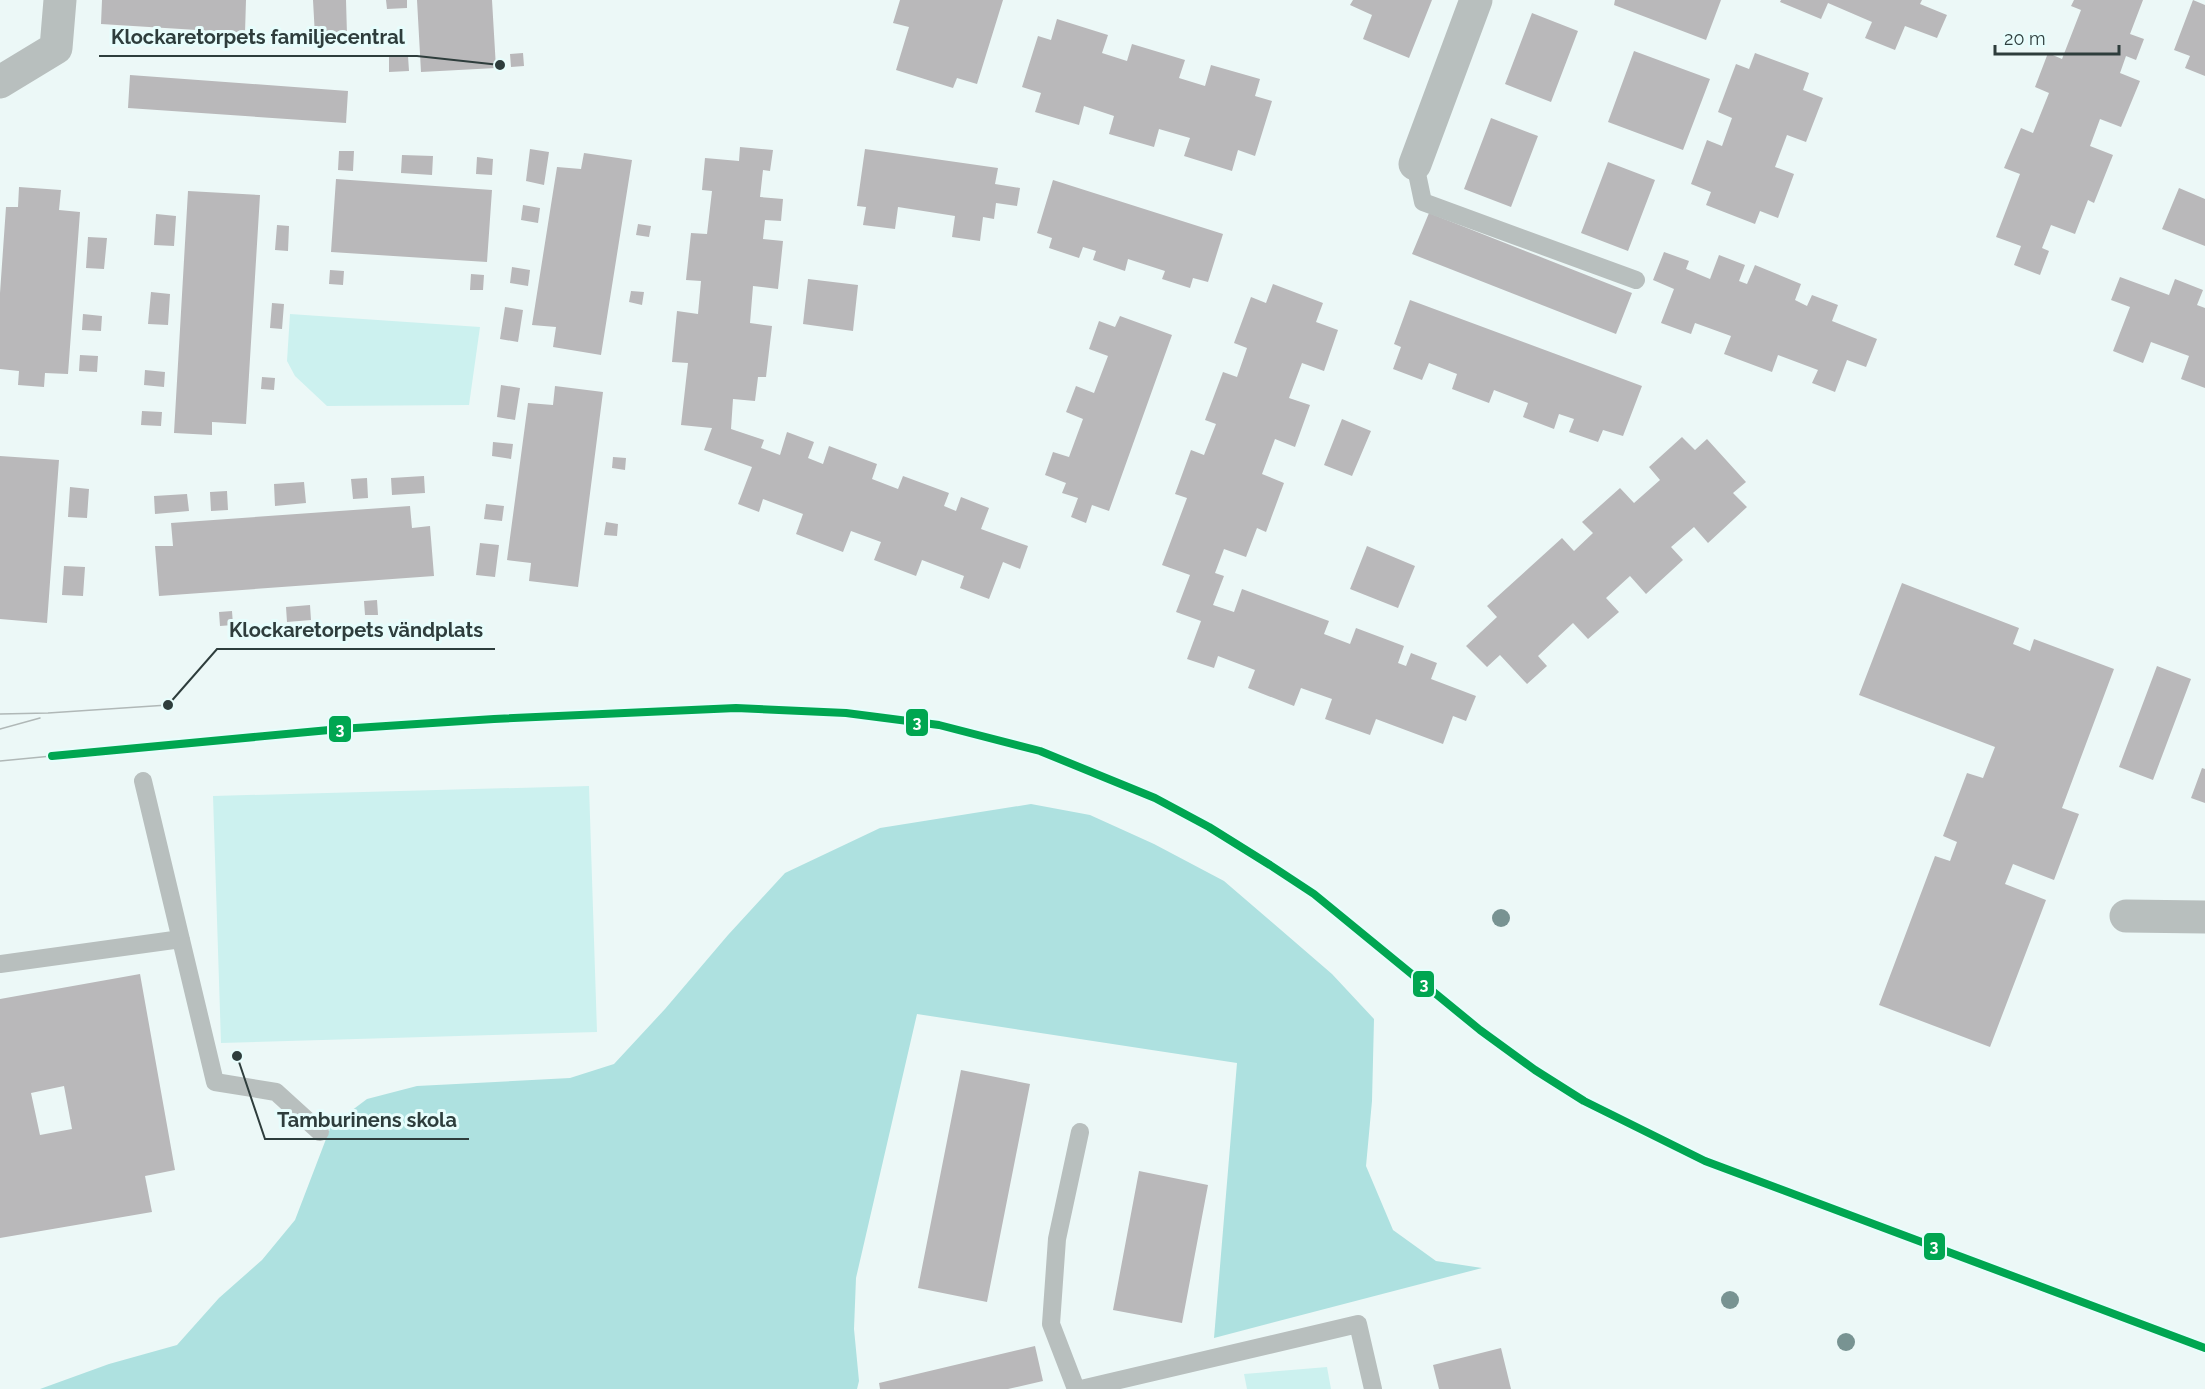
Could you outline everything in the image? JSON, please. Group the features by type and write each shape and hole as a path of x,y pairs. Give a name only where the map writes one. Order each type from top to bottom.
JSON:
{"street":[{"path":"0,81 56,48 60,0"},
{"path":"1415,164 1476,0"},
{"path":"2126,916 2205,917"}],"lane":[{"path":"1415,164 1423,202 1636,280"},
{"path":"143,781 215,1082 276,1092 320,1132"},
{"path":"0,964 181,939"},
{"path":"1076,1389 1051,1324 1057,1239 1080,1132"},
{"path":"1081,1389 1358,1324 1373,1389"}],"shaded area":[{"path":"290,314 480,327 469,405 327,406 295,376 287,361"},
{"path":"589,786 597,1032 221,1043 213,796"},
{"path":"1031,804 1090,815 1154,844 1224,881 1332,974 1374,1019 1372,1101 1366,1166 1393,1230 1436,1261 1482,1268 1214,1338 1237,1063 917,1014 856,1278 854,1329 859,1381 857,1389 40,1389 109,1364 177,1345 219,1298 262,1260 295,1220 331,1126 367,1099 417,1086 570,1078 614,1064 785,873 880,828"},
{"path":"1327,1367 1331,1389 1247,1389 1244,1374"}],"building":[{"path":"102,0 246,0 245,33 101,24"},
{"path":"313,0 346,0 347,35 315,36"},
{"path":"386,0 407,0 407,8 387,9"},
{"path":"417,0 492,0 496,68 421,72"},
{"path":"900,0 1003,0 977,84 957,78 953,88 896,70 909,27 893,23"},
{"path":"1353,0 1432,0 1409,58 1363,39 1372,15 1350,5"},
{"path":"1615,0 1721,0 1706,40 1614,5"},
{"path":"1781,0 1922,0 1920,4 1947,15 1937,38 1905,26 1895,50 1865,38 1872,22 1828,3 1821,19 1780,2"},
{"path":"2074,0 2143,0 2130,34 2144,39 2136,60 2126,56 2120,73 2140,81 2121,127 2100,119 2090,146 2113,155 2094,203 2088,200 2075,234 2051,225 2042,248 2049,251 2040,275 2014,265 2021,246 1996,237 2020,174 2004,168 2021,128 2033,133 2049,93 2035,87 2048,53 2062,59 2081,10 2071,6"},
{"path":"2193,0 2205,5 2205,76 2185,68 2190,56 2174,50"},
{"path":"1532,13 1578,31 1551,102 1505,84"},
{"path":"1057,19 1108,35 1102,53 1127,61 1132,44 1185,60 1179,78 1205,86 1211,65 1260,79 1255,96 1272,101 1255,156 1238,150 1232,171 1184,156 1190,138 1159,129 1154,147 1109,134 1114,116 1084,106 1079,125 1035,112 1041,93 1022,87 1038,36 1051,40"},
{"path":"1634,51 1710,79 1683,150 1608,122"},
{"path":"523,53 524,66 511,67 510,54"},
{"path":"1755,53 1809,73 1803,90 1823,98 1806,142 1787,135 1775,167 1794,174 1778,218 1760,211 1755,224 1706,205 1711,192 1691,184 1707,140 1722,146 1732,118 1718,112 1736,64 1749,69"},
{"path":"408,56 409,71 389,72 389,57"},
{"path":"130,75 348,91 346,123 128,108"},
{"path":"1491,118 1538,136 1511,207 1464,189"},
{"path":"740,147 773,150 770,171 763,170 760,197 783,199 781,221 765,220 763,239 783,241 778,289 753,286 750,323 772,326 766,377 758,377 755,401 733,399 731,429 764,440 761,448 780,455 787,432 814,442 808,458 823,464 829,446 877,464 872,479 898,489 903,476 949,493 944,506 956,511 961,497 989,508 981,529 1028,546 1020,569 1003,562 989,599 960,588 964,576 922,560 916,576 874,560 881,542 851,531 843,552 796,534 803,514 763,499 759,512 738,504 752,467 704,450 712,428 681,425 688,363 672,362 677,311 698,314 701,281 686,280 691,233 707,234 712,191 702,190 705,158 739,161"},
{"path":"530,149 549,152 544,185 526,181"},
{"path":"865,149 998,168 995,184 1020,188 1017,206 996,203 994,219 983,217 980,241 952,237 955,216 898,207 895,229 863,225 866,207 857,206"},
{"path":"339,151 354,151 353,171 338,170"},
{"path":"584,153 632,160 601,355 553,347 556,327 532,325 557,167 581,169"},
{"path":"402,155 433,156 432,175 401,173"},
{"path":"477,157 493,159 492,175 476,174"},
{"path":"1608,162 1655,180 1628,251 1581,233"},
{"path":"336,179 492,190 487,262 331,252"},
{"path":"1053,180 1223,234 1208,282 1193,278 1190,288 1162,279 1165,271 1128,259 1125,271 1093,260 1096,251 1083,247 1079,258 1049,248 1052,238 1037,233"},
{"path":"19,187 61,190 59,210 80,212 68,374 45,373 44,387 18,385 19,371 0,369 0,293 6,207 18,207"},
{"path":"2179,188 2205,199 2205,246 2162,229"},
{"path":"188,191 260,195 246,424 212,422 212,435 174,433"},
{"path":"523,205 540,208 538,223 521,220"},
{"path":"1429,213 1632,293 1616,334 1412,254"},
{"path":"156,214 176,216 174,246 154,245"},
{"path":"638,224 651,226 649,237 636,235"},
{"path":"277,225 289,226 288,251 275,250"},
{"path":"88,237 107,238 104,269 86,268"},
{"path":"1664,252 1689,261 1686,269 1710,279 1719,255 1745,265 1739,281 1747,284 1755,265 1801,284 1795,300 1807,306 1812,295 1838,305 1832,321 1877,339 1866,367 1847,360 1835,392 1812,383 1818,370 1778,355 1772,372 1724,354 1731,336 1695,323 1691,334 1661,323 1674,289 1653,280"},
{"path":"512,267 530,270 528,286 510,283"},
{"path":"330,270 344,271 343,285 329,284"},
{"path":"471,274 484,275 483,290 470,290"},
{"path":"2120,277 2169,295 2175,279 2203,290 2197,305 2205,308 2205,388 2181,379 2189,356 2151,342 2143,363 2113,351 2130,307 2111,300"},
{"path":"808,279 858,285 853,331 803,324"},
{"path":"1273,284 1323,303 1316,322 1338,330 1324,371 1302,363 1289,398 1310,405 1295,447 1275,439 1262,474 1284,483 1266,532 1257,528 1246,557 1224,549 1215,573 1224,576 1213,605 1234,612 1242,589 1329,621 1324,634 1350,644 1356,628 1404,646 1398,663 1406,666 1411,653 1437,663 1431,679 1476,696 1466,721 1453,716 1443,744 1376,719 1370,735 1325,719 1332,699 1301,688 1294,706 1248,688 1255,670 1218,656 1214,668 1187,659 1201,621 1176,612 1190,575 1162,565 1187,498 1175,494 1191,450 1204,455 1216,424 1205,420 1223,372 1237,377 1247,348 1234,343 1251,297 1266,303"},
{"path":"631,291 644,292 642,305 629,302"},
{"path":"151,292 170,294 168,325 148,324"},
{"path":"1410,300 1642,386 1623,436 1603,430 1598,442 1569,432 1574,419 1559,414 1554,429 1523,417 1528,403 1494,390 1489,403 1452,389 1457,374 1429,363 1422,380 1393,369 1401,347 1394,344"},
{"path":"272,303 284,304 282,329 270,328"},
{"path":"505,307 523,310 518,342 500,339"},
{"path":"83,314 102,316 101,331 82,330"},
{"path":"1120,316 1172,335 1109,511 1092,505 1086,523 1071,517 1078,498 1062,493 1066,483 1045,475 1053,452 1069,457 1083,419 1066,412 1076,386 1094,393 1108,356 1089,349 1099,321 1115,327"},
{"path":"80,355 98,356 97,372 79,371"},
{"path":"145,370 165,372 164,387 144,385"},
{"path":"262,377 275,378 274,390 261,389"},
{"path":"501,385 520,388 515,420 497,417"},
{"path":"555,386 603,392 578,587 529,581 531,563 507,560 528,403 553,405"},
{"path":"142,411 162,412 161,426 141,425"},
{"path":"1342,419 1371,431 1352,476 1324,465"},
{"path":"1682,437 1695,450 1707,439 1746,482 1733,493 1747,507 1708,543 1694,527 1671,547 1683,560 1646,594 1630,576 1606,598 1619,612 1588,639 1573,623 1538,656 1547,666 1527,684 1500,655 1487,667 1466,646 1497,617 1487,606 1562,538 1574,551 1593,533 1582,522 1620,488 1634,503 1660,480 1649,467"},
{"path":"493,442 513,444 511,459 492,456"},
{"path":"0,456 59,460 47,623 0,619"},
{"path":"613,457 626,458 625,470 612,468"},
{"path":"424,476 425,493 392,495 391,478"},
{"path":"367,478 368,498 353,499 351,479"},
{"path":"304,482 306,503 275,506 274,484"},
{"path":"70,487 89,489 87,518 68,517"},
{"path":"227,491 228,510 211,511 210,492"},
{"path":"187,494 189,511 155,514 154,496"},
{"path":"486,504 504,506 502,521 484,519"},
{"path":"410,506 412,528 430,526 434,576 159,596 155,546 173,546 171,523"},
{"path":"606,522 618,524 617,536 604,535"},
{"path":"480,543 499,545 495,577 476,575"},
{"path":"1367,546 1415,566 1398,608 1350,589"},
{"path":"64,566 85,567 83,596 62,595"},
{"path":"1902,583 2019,628 2013,644 2030,651 2034,639 2114,669 2062,808 2079,814 2054,880 2013,864 2005,884 2046,900 1990,1047 1879,1005 1935,856 1950,861 1957,842 1943,836 1967,773 1983,778 1995,747 1859,695"},
{"path":"377,600 378,615 365,615 364,601"},
{"path":"310,605 311,620 287,622 286,607"},
{"path":"232,611 233,625 220,626 219,612"},
{"path":"2157,666 2191,679 2153,780 2119,767"},
{"path":"2202,768 2205,769 2205,803 2191,798"},
{"path":"140,974 175,1170 145,1176 152,1212 0,1238 0,999","holes":["64,1086 72,1129 40,1135 31,1093"]},
{"path":"961,1070 1030,1084 987,1302 918,1288"},
{"path":"1139,1171 1208,1185 1182,1323 1113,1310"},
{"path":"1035,1346 1043,1381 1008,1389 880,1389 879,1383"},
{"path":"1501,1348 1511,1389 1439,1389 1433,1365"}],"tram line":[{"path":"0,714 168,705"},
{"path":"0,729 40,718"},
{"path":"0,761 52,756"}],"transit line":[{"name":"3","path":"52,756 340,729 494,719 736,708 846,713 939,725 1040,751 1155,798 1209,827 1270,865 1314,894 1480,1030 1535,1070 1584,1101 1705,1161 2205,1348"}],"place":[{"name":"Klockaretorpets familjecentral","path":"500,65"},
{"name":"Klockaretorpets vändplats","path":"168,705"},
{"name":"Tamburinens skola","path":"237,1056"}]}
